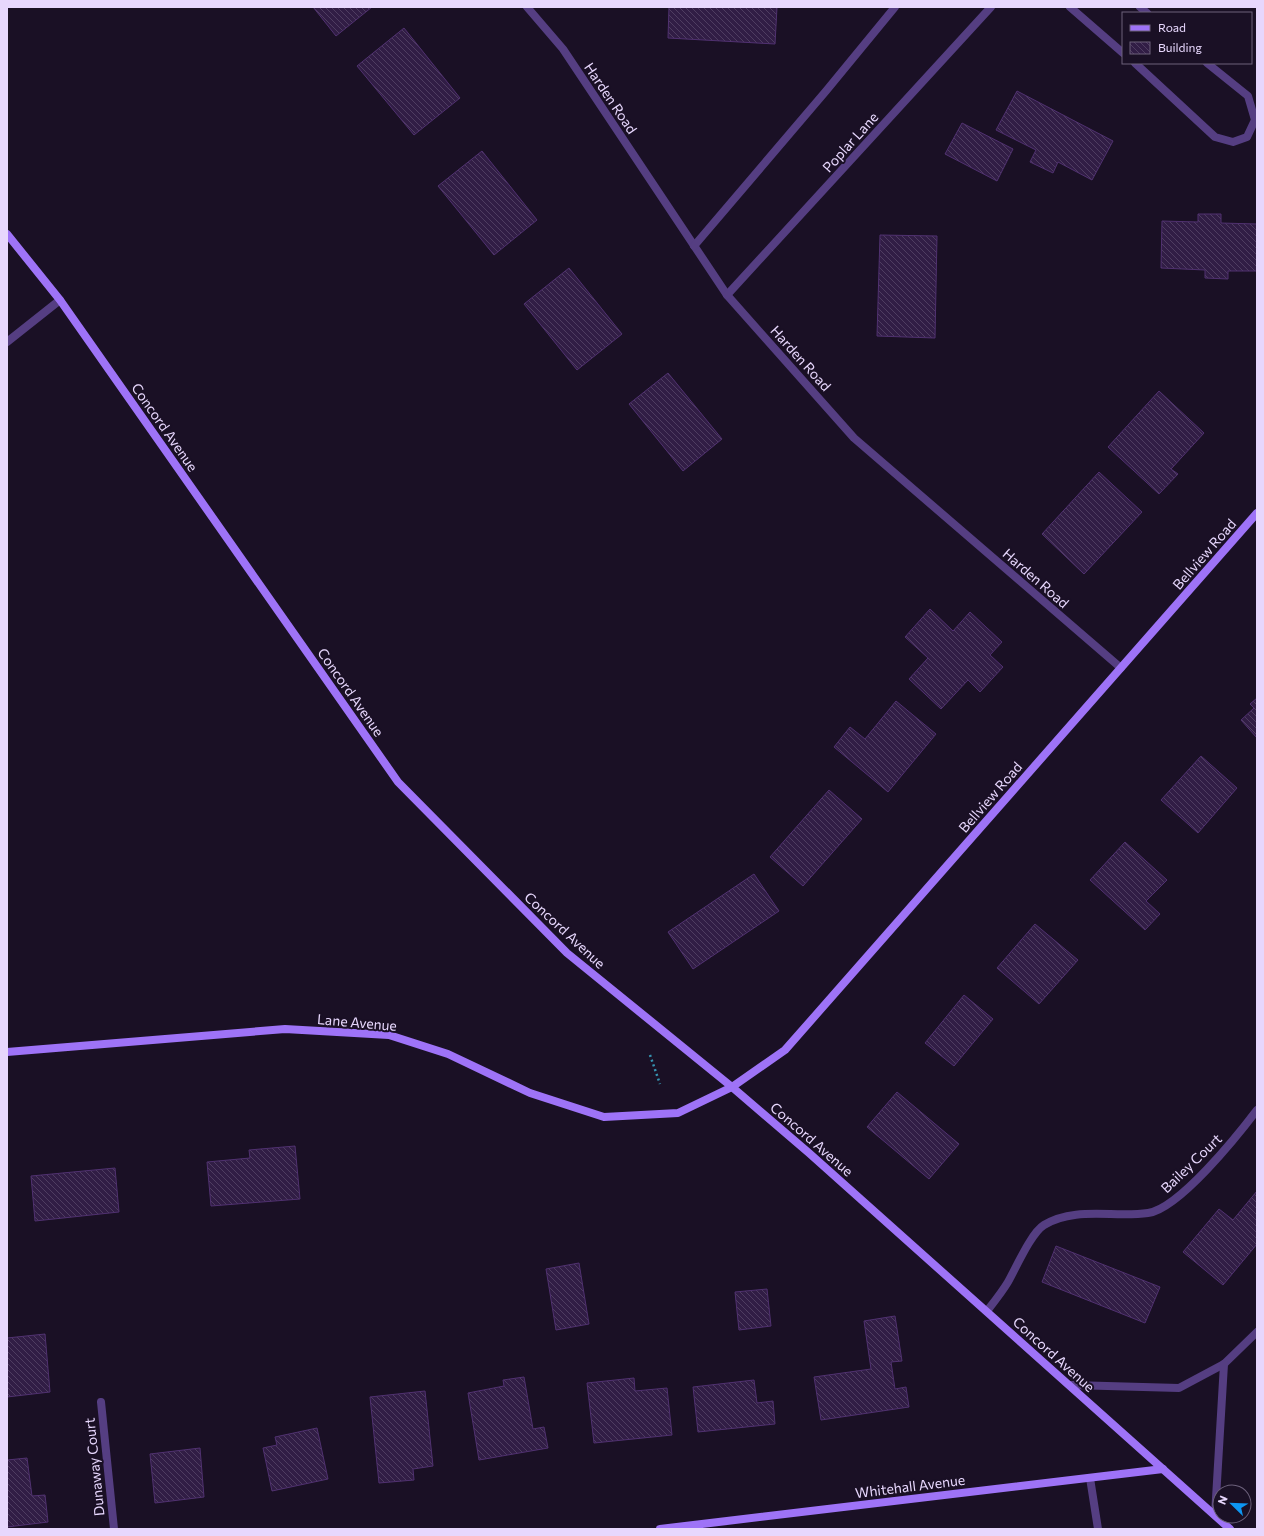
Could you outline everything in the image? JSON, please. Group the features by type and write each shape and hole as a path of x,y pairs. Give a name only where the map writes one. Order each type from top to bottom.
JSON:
{"street":[{"name":"Harden Road","path":"527,7 563,49 728,295 854,438 1121,668"},
{"path":"694,246 826,91 895,7"},
{"name":"Poplar Lane","path":"728,295 991,7"},
{"path":"1070,7 1122,52"},
{"path":"1136,64 1215,137 1234,142 1247,137 1255,120 1248,96 1208,64"},
{"name":"Concord Avenue","path":"7,234 60,300 398,782 566,953 732,1086 1071,1385 1212,1513"},
{"path":"7,342 60,300"},
{"name":"Bellview Road","path":"732,1086 785,1050 1257,513"},
{"name":"Lane Avenue","path":"7,1052 286,1029 389,1035 448,1054 530,1093 604,1117 678,1113 732,1086"},
{"name":"Bailey Court","path":"987,1311 1008,1283 1029,1243 1043,1226 1058,1219 1086,1213 1124,1215 1150,1213 1172,1202 1203,1174 1243,1130 1257,1110"},
{"path":"1071,1385 1179,1388 1224,1364 1257,1332"},
{"path":"1216,1484 1224,1364"},
{"name":"Dunaway Court","path":"101,1402 114,1529"},
{"name":"Whitehall Avenue","path":"660,1529 1163,1469"},
{"path":"1090,1478 1098,1529"}],"path":[{"path":"650,1055 660,1084"}],"building":[{"path":"313,7 372,7 336,36"},
{"path":"669,7 777,7 775,44 668,38"},
{"path":"404,28 460,98 414,135 357,66"},
{"path":"1017,91 1113,141 1092,180 1058,162 1053,173 1030,162 1036,150 996,130"},
{"path":"962,123 1013,149 997,181 945,154"},
{"path":"482,151 537,220 494,255 438,186"},
{"path":"1198,214 1221,214 1221,223 1257,224 1257,271 1228,271 1228,279 1205,278 1205,270 1161,268 1162,221 1198,222"},
{"path":"880,235 937,236 935,338 877,336"},
{"path":"569,268 622,334 577,370 524,304"},
{"path":"668,373 722,439 683,471 629,404"},
{"path":"1159,391 1204,433 1171,469 1178,474 1159,494 1108,447"},
{"path":"1099,472 1142,512 1084,574 1042,534"},
{"path":"930,609 953,631 970,612 1002,642 990,655 1003,667 980,692 968,680 941,709 909,679 928,658 905,637"},
{"path":"1257,698 1257,738 1241,720 1254,708 1250,704"},
{"path":"896,701 936,734 888,792 834,747 850,727 865,739"},
{"path":"1201,756 1237,788 1198,833 1161,800"},
{"path":"829,790 862,819 803,886 770,857"},
{"path":"1125,842 1167,880 1146,901 1160,914 1145,930 1090,880"},
{"path":"754,874 779,911 693,969 668,932"},
{"path":"1035,924 1078,960 1039,1004 997,968"},
{"path":"964,995 993,1019 954,1066 925,1043"},
{"path":"897,1092 959,1144 929,1179 867,1127"},
{"path":"295,1146 300,1199 211,1206 207,1162 250,1158 249,1150"},
{"path":"115,1168 119,1212 35,1221 31,1176"},
{"path":"1257,1191 1257,1244 1223,1285 1183,1252 1219,1209 1233,1220"},
{"path":"1056,1246 1160,1287 1145,1323 1042,1282"},
{"path":"579,1263 589,1324 556,1330 546,1269"},
{"path":"767,1289 771,1326 739,1330 735,1292"},
{"path":"895,1316 902,1361 891,1362 895,1389 906,1387 909,1407 821,1420 814,1377 871,1369 864,1321"},
{"path":"45,1334 50,1392 7,1397 7,1338"},
{"path":"524,1377 533,1429 544,1427 548,1448 479,1460 468,1393 504,1386 503,1380"},
{"path":"634,1378 635,1391 667,1388 672,1435 594,1443 587,1383"},
{"path":"754,1380 757,1403 773,1401 775,1424 698,1432 693,1387"},
{"path":"425,1391 433,1466 413,1469 414,1480 379,1483 370,1397"},
{"path":"317,1428 328,1479 272,1491 263,1448 277,1445 275,1437"},
{"path":"200,1448 204,1497 155,1503 150,1454"},
{"path":"27,1458 32,1496 45,1495 48,1522 7,1527 7,1460"}]}
